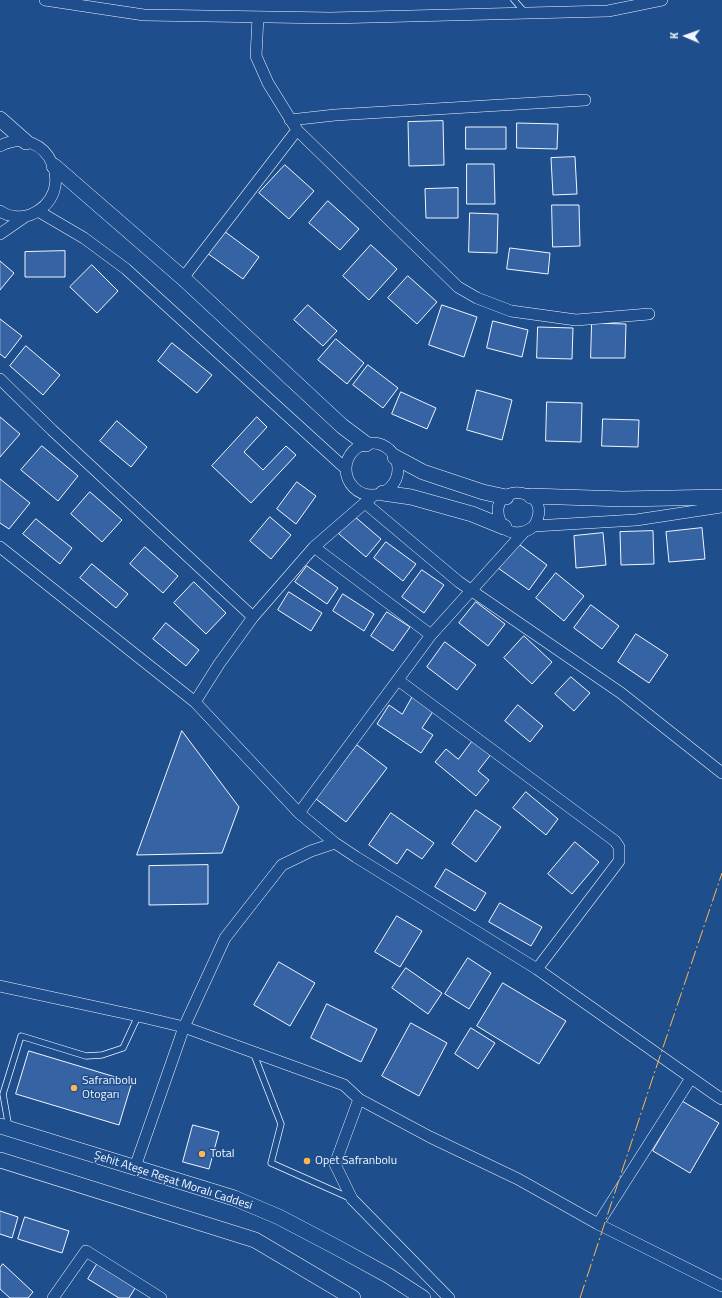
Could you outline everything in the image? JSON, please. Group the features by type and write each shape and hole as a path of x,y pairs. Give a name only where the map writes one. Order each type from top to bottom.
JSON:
{"main road":[{"path":"0,119 26,142"},
{"path":"54,166 183,278 342,426 366,444"},
{"path":"395,456 423,472 483,492 506,497"},
{"path":"378,494 411,497 472,514 504,527"},
{"path":"531,496 623,499 722,497"},
{"name":"Şehit Ateşe Reşat Moralı Caddesi","path":"4,1127 234,1198 279,1217 345,1251 389,1276 423,1298"},
{"path":"0,1160 255,1240 353,1298"}],"street":[{"path":"45,0 144,15 331,18 608,11 662,0"},
{"path":"258,17 256,56 268,83 297,130 458,287 477,298 511,311 576,320 649,314"},
{"path":"290,120 336,114 585,100"},
{"path":"183,278 297,130"},
{"path":"0,146 13,141 26,142 38,146 48,155 54,166 56,179 54,191 48,202 38,211 26,216 0,234"},
{"path":"0,211 14,216 26,216"},
{"path":"38,211 84,238 126,269 346,469"},
{"path":"0,379 52,430 254,617"},
{"path":"195,702 219,664 254,617 314,547 364,503 390,488 397,478 398,465 395,456 390,450 383,445 375,443 366,444 358,447 352,453 348,460 346,469 352,485 358,491 366,494 378,494"},
{"path":"299,813 431,635 523,533 534,526 539,514 535,501 531,496 525,493 512,493 501,502 498,515 504,527 509,531 523,533"},
{"path":"364,503 459,582 621,693 722,773"},
{"path":"534,526 636,520 722,506"},
{"path":"0,547 195,702 299,813 335,843 538,969 722,1099"},
{"path":"314,547 431,635"},
{"path":"398,680 609,836 619,847 619,861 538,969"},
{"path":"135,1168 184,1027 225,938 282,865 311,851 335,843"},
{"path":"0,986 184,1027 344,1085 359,1099 430,1137 518,1179 598,1224 722,1286"},
{"path":"598,1224 691,1078"},
{"path":"359,1099 335,1164 352,1199 449,1298"},
{"path":"53,1298 86,1251 160,1298"}],"lane":[{"path":"514,0 524,13"},
{"path":"4,1127 3,1094 21,1036 86,1056 102,1055 122,1048 138,1016"},
{"path":"253,1052 281,1124 271,1163 352,1199"}],"building":[{"path":"443,121 444,165 409,166 408,122"},
{"path":"517,123 558,124 557,149 517,148"},
{"path":"466,127 506,127 506,149 466,149"},
{"path":"575,157 577,194 553,195 551,158"},
{"path":"467,164 494,164 495,204 467,204"},
{"path":"285,165 314,191 289,219 259,193"},
{"path":"458,188 458,218 426,218 425,189"},
{"path":"328,201 359,229 340,250 309,223"},
{"path":"552,205 579,205 580,246 553,247"},
{"path":"470,213 498,214 497,253 469,252"},
{"path":"224,231 259,257 243,279 207,253"},
{"path":"371,245 397,269 369,300 343,276"},
{"path":"510,248 550,253 548,274 507,269"},
{"path":"65,251 65,277 25,277 25,252"},
{"path":"0,261 14,273 0,290"},
{"path":"92,265 118,291 97,313 70,287"},
{"path":"408,276 437,302 417,324 388,298"},
{"path":"308,305 337,331 323,346 294,320"},
{"path":"442,305 477,317 464,357 429,345"},
{"path":"0,319 22,336 5,358 0,354"},
{"path":"493,321 528,330 522,357 487,348"},
{"path":"592,323 626,324 625,358 591,358"},
{"path":"538,327 573,328 572,359 537,358"},
{"path":"336,339 364,363 347,384 318,360"},
{"path":"172,343 212,375 197,393 158,361"},
{"path":"26,346 60,375 43,395 10,366"},
{"path":"368,365 398,388 383,408 353,385"},
{"path":"477,390 512,400 502,440 467,430"},
{"path":"401,392 436,408 427,429 392,414"},
{"path":"547,402 582,403 581,442 546,441"},
{"path":"0,417 20,434 0,457"},
{"path":"257,417 267,427 244,452 263,470 286,446 296,455 251,503 212,466"},
{"path":"603,419 639,420 638,447 602,446"},
{"path":"117,421 147,447 131,467 100,441"},
{"path":"42,446 78,476 58,501 21,470"},
{"path":"0,479 30,503 9,529 0,523"},
{"path":"297,482 316,496 296,524 277,509"},
{"path":"90,492 122,520 102,542 71,514"},
{"path":"354,516 381,539 366,557 339,534"},
{"path":"270,517 291,535 271,559 250,541"},
{"path":"36,519 72,548 60,564 23,534"},
{"path":"702,528 705,559 669,562 666,532"},
{"path":"653,531 654,564 621,565 620,532"},
{"path":"603,533 606,565 576,568 574,536"},
{"path":"386,542 416,564 403,581 374,558"},
{"path":"516,542 547,565 529,590 498,568"},
{"path":"145,547 178,576 163,593 130,564"},
{"path":"92,564 128,594 116,608 80,578"},
{"path":"307,566 338,588 327,604 295,582"},
{"path":"422,570 444,585 424,613 402,597"},
{"path":"556,573 584,596 564,621 536,598"},
{"path":"194,582 226,613 206,634 174,603"},
{"path":"289,592 322,613 311,631 278,610"},
{"path":"343,594 374,614 364,631 333,611"},
{"path":"476,602 505,624 488,646 459,623"},
{"path":"591,605 619,626 602,649 574,628"},
{"path":"387,612 410,627 393,651 371,636"},
{"path":"166,623 199,650 186,666 153,639"},
{"path":"636,634 668,655 649,683 618,662"},
{"path":"524,636 552,662 532,684 504,658"},
{"path":"445,642 476,665 457,690 427,667"},
{"path":"571,677 590,693 574,711 555,694"},
{"path":"413,696 434,710 422,728 433,735 421,753 377,724 389,705 402,714"},
{"path":"518,705 543,726 530,742 505,721"},
{"path":"182,731 239,807 222,853 137,855"},
{"path":"474,739 492,753 478,771 489,780 476,796 435,762 446,749 458,759"},
{"path":"357,745 387,768 346,822 316,799"},
{"path":"526,792 558,819 546,835 513,808"},
{"path":"476,810 501,827 476,862 452,844"},
{"path":"391,813 434,843 422,859 407,849 397,864 369,845"},
{"path":"575,842 599,862 572,894 548,874"},
{"path":"208,865 208,904 149,905 149,866"},
{"path":"446,869 486,893 475,911 435,887"},
{"path":"500,903 542,927 531,946 489,922"},
{"path":"397,916 422,931 400,967 375,952"},
{"path":"468,958 491,973 469,1009 445,994"},
{"path":"279,962 315,983 290,1026 254,1005"},
{"path":"406,968 442,993 428,1014 392,988"},
{"path":"503,983 566,1021 539,1064 477,1026"},
{"path":"327,1004 377,1029 361,1062 311,1038"},
{"path":"411,1023 447,1043 419,1096 382,1076"},
{"path":"471,1028 495,1043 478,1069 455,1054"},
{"name":"Safranbolu Otogarı","path":"29,1051 132,1082 119,1125 16,1094"},
{"path":"682,1101 719,1123 690,1173 653,1151"},
{"path":"193,1125 219,1132 209,1169 183,1162"},
{"path":"0,1211 18,1217 12,1238 0,1234"},
{"path":"25,1217 69,1231 62,1253 18,1239"},
{"path":"99,1261 137,1285 129,1298 119,1298 88,1279"},
{"path":"3,1264 33,1292 28,1298 10,1298 0,1289 0,1268"}],"power":[{"path":"580,1298 722,873"}],"place":[{"name":"Safranbolu Otogarı","path":"74,1088"},
{"name":"Total","path":"202,1154"},
{"name":"Opet Safranbolu","path":"307,1161"}]}
